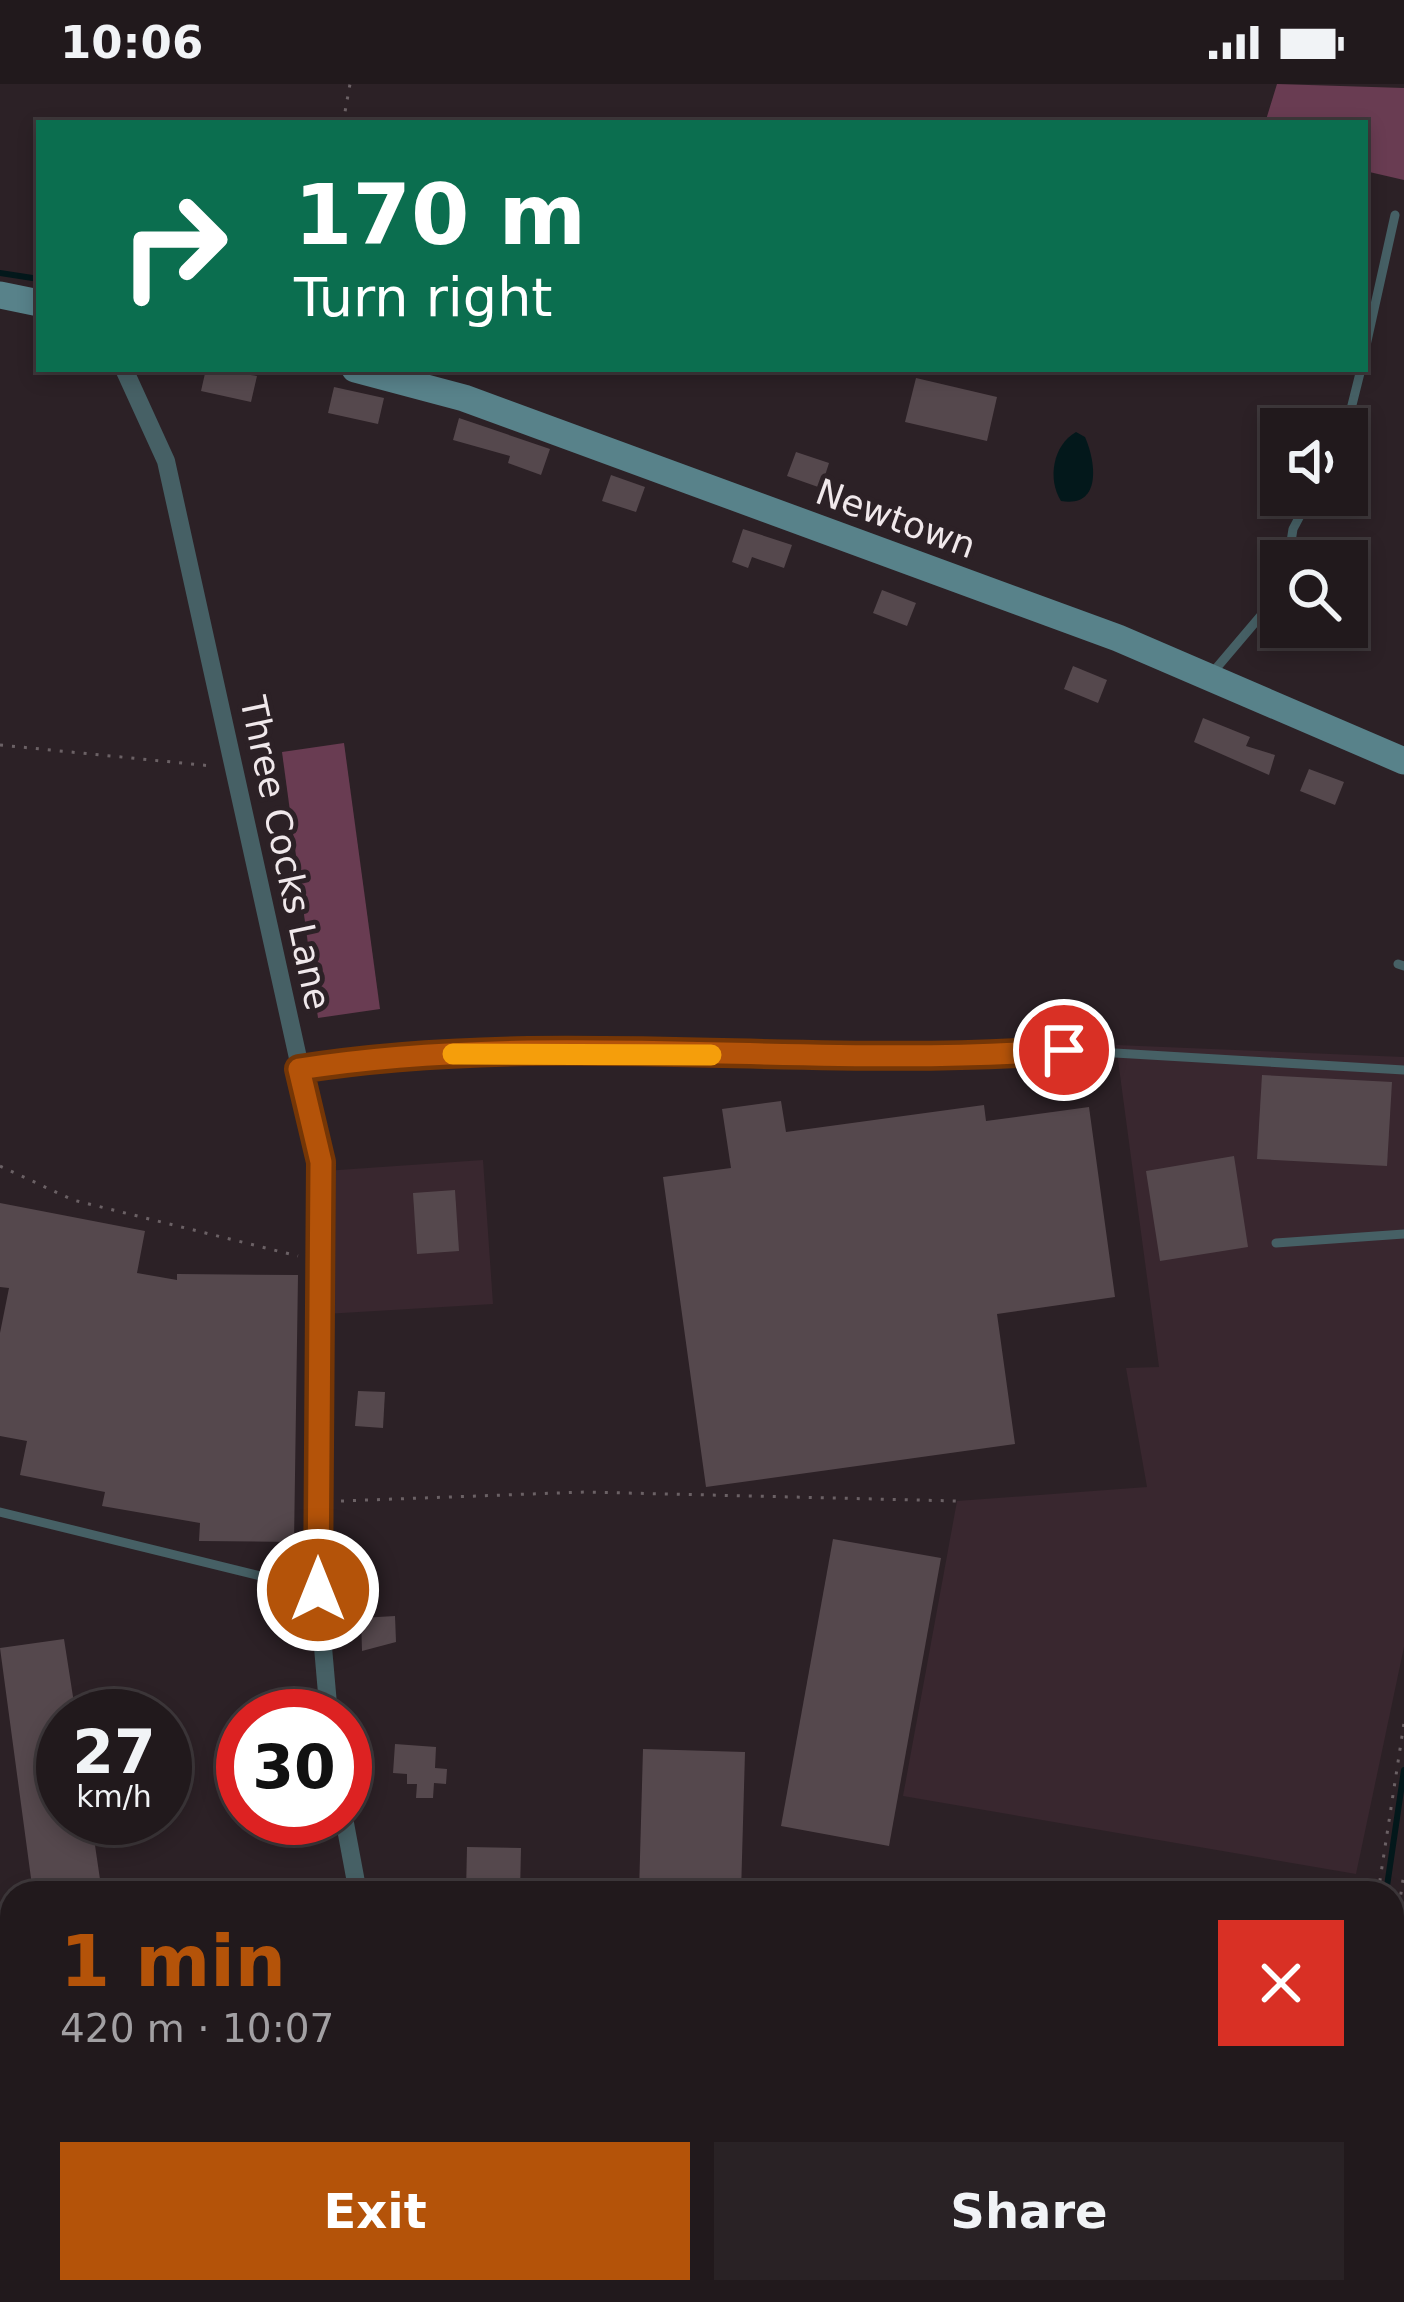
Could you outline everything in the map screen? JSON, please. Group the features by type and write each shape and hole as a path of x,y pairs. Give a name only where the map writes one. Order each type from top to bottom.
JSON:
{"main road":[{"path":"0,295 36,302"},
{"name":"Newtown","path":"366,372 464,398 1209,676 1404,761"}],"street":[{"name":"Three Cocks Lane","path":"127,372 166,461 321,1162 318,1590 327,1689"},
{"path":"349,1845 356,1881"}],"lane":[{"path":"1368,336 1395,215"},
{"path":"1351,408 1360,372"},
{"path":"1209,676 1260,616"},
{"path":"299,1069 397,1054 898,1059 1064,1050 1404,1070"},
{"path":"1276,1243 1404,1234"},
{"path":"0,1512 318,1590"}],"path":[{"path":"344,120 350,84"},
{"path":"0,745 232,768"},
{"path":"0,1166 73,1200 284,1257 323,1255"},
{"path":"319,1502 585,1492 957,1501"},
{"path":"1380,1881 1404,1723"}],"shaded area":[{"path":"1277,84 1404,88 1404,180 1368,172 1368,120 1266,120"},
{"path":"1076,432 1089,447 1092,481 1084,497 1061,501 1054,483 1055,463 1062,445"},
{"path":"344,743 380,1009 318,1018 282,752"},
{"path":"1116,1045 1404,1057 1404,1647 1356,1874 903,1796 957,1501 1147,1487 1126,1368 1159,1367"},
{"path":"483,1160 493,1304 325,1314 324,1171"}],"building":[{"path":"205,372 257,376 251,402 201,391"},
{"path":"916,378 997,397 987,441 905,422"},
{"path":"334,387 384,398 378,424 328,413"},
{"path":"459,418 550,449 541,475 508,463 510,456 453,440"},
{"path":"796,452 829,463 821,488 787,476"},
{"path":"611,475 645,487 636,512 602,501"},
{"path":"743,529 792,545 784,568 752,557 748,568 732,562"},
{"path":"882,590 916,603 907,626 873,613"},
{"path":"1073,666 1107,680 1098,703 1064,689"},
{"path":"1203,718 1250,737 1246,746 1275,755 1269,775 1194,742"},
{"path":"1309,769 1344,782 1335,805 1300,791"},
{"path":"1262,1075 1392,1082 1387,1166 1257,1159"},
{"path":"781,1101 786,1132 984,1105 986,1121 1089,1107 1115,1297 997,1314 1015,1444 706,1487 663,1177 731,1168 722,1109"},
{"path":"1234,1156 1248,1247 1160,1261 1146,1171"},
{"path":"455,1190 459,1251 417,1254 413,1193"},
{"path":"0,1203 145,1231 137,1273 177,1280 177,1274 298,1275 294,1542 199,1541 200,1523 102,1506 105,1492 20,1475 27,1441 0,1436 0,1333 9,1288 0,1287"},
{"path":"358,1391 385,1392 383,1428 355,1426"},
{"path":"833,1539 941,1558 889,1846 781,1826"},
{"path":"395,1616 396,1642 362,1651 361,1618"},
{"path":"64,1639 72,1689 36,1689 36,1845 95,1845 100,1881 31,1881 0,1648"},
{"path":"395,1744 436,1747 435,1768 447,1769 446,1784 434,1783 433,1798 416,1798 417,1784 407,1784 407,1774 393,1773"},
{"path":"643,1749 745,1752 741,1881 639,1881"},
{"path":"467,1847 521,1848 520,1881 466,1881"}],"waterway":[{"path":"0,273 36,279"},
{"path":"1388,1881 1404,1770"}],"slow traffic":[{"path":"453,1054 711,1055"}],"route":[{"path":"318,1590 321,1162 299,1069 397,1054 660,1053 898,1059 1064,1050"}]}
